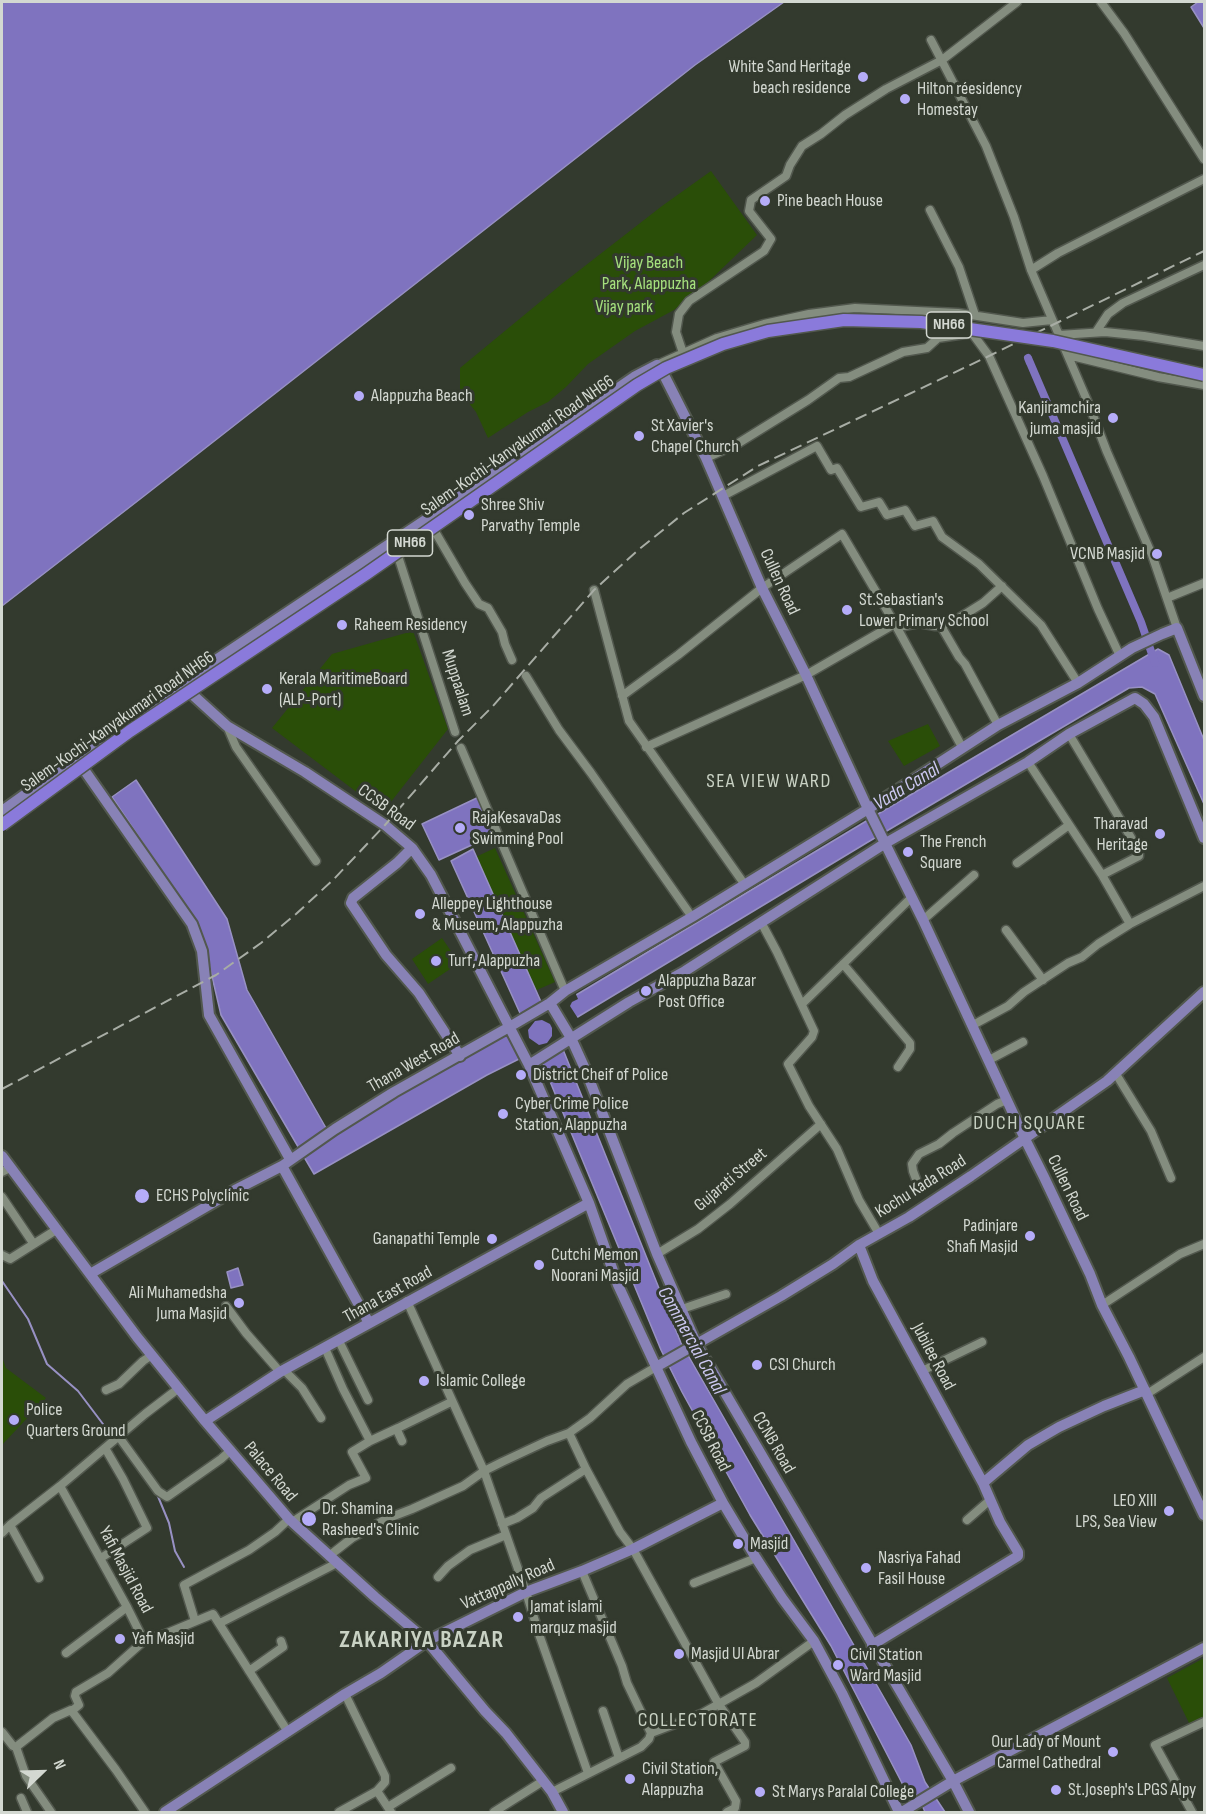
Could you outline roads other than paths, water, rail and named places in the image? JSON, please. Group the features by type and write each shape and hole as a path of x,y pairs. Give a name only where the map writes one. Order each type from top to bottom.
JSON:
{"highway":[{"name":"Salem-Kochi-Kanyakumari Road NH66","path":"2,825 130,731 366,574 637,385 666,368 723,344 786,328 844,320 921,322 1056,338"},
{"name":"NH66","path":"1056,338 1204,375"}],"main road":[{"name":"Cullen Road","path":"657,365 706,458 762,588 806,675 868,811 923,920 1102,1305 1204,1515"},
{"path":"2,811 180,684 624,384 657,365"},
{"path":"1177,628 1202,682 1204,696"},
{"name":"Thana West Road","path":"290,1160 394,1092 549,1006 565,992 868,811 998,725 1078,683 1132,648 1177,628"},
{"name":"CCSB Road","path":"180,684 227,726 305,772 385,825 412,848 431,875 511,1028 531,1060 589,1203 618,1285 660,1365 692,1442 723,1503 756,1558 814,1641 901,1812"},
{"path":"531,1060 560,1046 569,1035 685,971 884,843 1028,762 1069,734 1135,698 1144,704 1154,717 1204,838"},
{"path":"76,758 192,924 202,951 209,1015 290,1160 369,1323"},
{"path":"412,848 353,898 351,903 386,955 419,993 460,1056"},
{"name":"Kochu Kada Road","path":"660,1365 790,1291 859,1245 925,1206 1025,1139 1116,1074 1204,992"},
{"name":"CCNB Road","path":"549,1006 569,1035 586,1071 657,1254 682,1310 692,1348 872,1645 969,1812"},
{"name":"Palace Road","path":"2,1156 6,1170 56,1230 205,1421 290,1521 427,1641 506,1733 552,1792 563,1812"},
{"path":"90,1274 290,1160"},
{"name":"Thana East Road","path":"205,1421 282,1371 589,1203"},
{"name":"Jubilee Road","path":"859,1245 873,1281 1018,1552 1018,1556 872,1645"},
{"path":"983,1483 1028,1444 1104,1406 1146,1392"},
{"name":"Vattappally Road","path":"165,1812 427,1641 526,1592 633,1549 723,1503"},
{"path":"901,1812 953,1781 1204,1648"}],"street":[{"path":"683,353 676,332 680,314 689,301 764,251 771,239 749,211 751,200 786,176 802,146 886,89 942,60 1017,2"},
{"path":"1101,2 1124,33 1204,159"},
{"path":"931,40 986,146 1031,270 1052,320 1056,338 1068,355 1152,555 1177,628"},
{"path":"1031,270 1058,253 1204,179"},
{"path":"930,210 959,267 975,315"},
{"path":"1096,332 1108,314 1123,303 1204,265"},
{"path":"657,365 717,338 764,324 809,314 855,308 958,313 1023,323 1052,320"},
{"path":"1056,338 1096,332 1144,336 1204,346"},
{"path":"706,458 737,444 784,416 839,378 849,377 903,352 927,348 938,338 972,333 989,356 1120,656"},
{"path":"1068,355 1204,386"},
{"path":"723,496 817,446 831,470 837,468 861,507 879,502 887,515 905,510 915,526 933,521 942,537 979,564 1041,625 1078,683"},
{"path":"427,519 479,604 488,608 495,619 512,660"},
{"path":"622,696 762,588 842,534 895,624 962,747"},
{"name":"Muppaalam","path":"393,542 455,732"},
{"path":"1167,598 1204,583"},
{"path":"646,747 806,675 895,624 904,626 919,623 938,626 959,618 983,603 1002,586"},
{"path":"594,590 629,721 745,885"},
{"path":"938,626 965,664 998,725"},
{"path":"526,676 559,730 692,918"},
{"path":"227,726 236,747 316,861"},
{"path":"1069,734 1139,851 1139,856 1102,875"},
{"path":"461,748 565,992"},
{"path":"1028,762 1102,875 1130,924"},
{"path":"1017,863 1069,825"},
{"path":"923,920 974,875"},
{"path":"973,1025 1008,1006 1068,963 1082,957 1130,924 1204,886"},
{"path":"802,1004 912,897"},
{"path":"761,922 814,1030 814,1034 788,1064 796,1083 837,1149 860,1200 879,1234"},
{"path":"1006,930 1043,980"},
{"path":"843,964 910,1043 910,1049 898,1067"},
{"path":"989,1060 1023,1042"},
{"path":"1116,1074 1151,1131 1172,1178"},
{"path":"916,1179 912,1164 919,1154 939,1144 997,1104 1007,1100"},
{"name":"Gujarati Street","path":"657,1254 730,1204 821,1124"},
{"path":"2,1197 33,1243"},
{"path":"2,1255 10,1259 56,1230"},
{"path":"1102,1305 1180,1254 1204,1244"},
{"path":"682,1310 726,1294"},
{"path":"407,1301 484,1471 588,1773"},
{"path":"226,1306 246,1333 282,1371 302,1388 321,1418"},
{"path":"339,1341 368,1400"},
{"path":"922,1371 982,1342"},
{"path":"325,1348 370,1441"},
{"path":"106,1390 120,1384 152,1355"},
{"path":"1146,1392 1204,1357"},
{"path":"288,1732 220,1623 333,1560 352,1538 386,1519 463,1486 484,1471 569,1433 590,1418 627,1384 660,1365"},
{"path":"2,1533 179,1388"},
{"path":"195,1621 184,1585 249,1550 290,1521 366,1478 352,1452 452,1402"},
{"path":"398,1428 402,1441"},
{"path":"569,1433 620,1532 633,1549 718,1703 745,1744 714,1762 736,1801 735,1808 727,1812"},
{"path":"119,1437 158,1491 167,1497 231,1450"},
{"path":"101,1558 147,1528 105,1448"},
{"path":"502,1524 533,1508 541,1498 586,1469"},
{"name":"Yafi Masjid Road","path":"60,1486 128,1607 142,1637 146,1639 165,1634 213,1614 220,1623"},
{"path":"967,1520 990,1500"},
{"path":"10,1525 39,1578"},
{"path":"438,1577 448,1566 470,1550 506,1535"},
{"path":"694,1583 756,1558"},
{"path":"552,1792 641,1747 649,1739 651,1732 627,1683 582,1571"},
{"path":"66,1653 128,1607"},
{"path":"16,1747 53,1718 73,1710 79,1705 75,1696 76,1692 108,1673 146,1639"},
{"path":"249,1671 283,1647 281,1641"},
{"path":"651,1732 701,1714 756,1683 814,1641"},
{"path":"339,1812 377,1791 386,1782 345,1694"},
{"path":"73,1710 145,1812"},
{"path":"603,1712 620,1758"},
{"path":"1192,1812 1155,1745 1204,1722"},
{"path":"2,1732 16,1747 26,1776 51,1812"},
{"path":"377,1791 390,1810 451,1768"},
{"path":"494,1812 543,1781"},
{"path":"21,1798 27,1812"}],"waterway":[{"path":"1030,363 1028,358 1141,622 1155,663"},
{"path":"2,1281 28,1319 47,1364 78,1391 109,1432"},
{"path":"157,1494 169,1523 175,1551 184,1567"}],"railway":[{"path":"2,1089 216,975 261,943 296,914 334,879 385,825 594,590 684,513 758,466 1204,251"}],"place":[{"name":"White Sand Heritage beach residence","path":"863,77"},
{"name":"Hilton réesidency Homestay","path":"905,99"},
{"name":"Pine beach House","path":"765,201"},
{"name":"Alappuzha Beach","path":"359,396"},
{"name":"Kanjiramchira juma masjid","path":"1113,418"},
{"name":"St Xavier's Chapel Church","path":"639,436"},
{"name":"Shree Shiv Parvathy Temple","path":"469,515"},
{"name":"VCNB Masjid","path":"1157,554"},
{"name":"St.Sebastian's Lower Primary School","path":"847,610"},
{"name":"Raheem Residency","path":"342,625"},
{"name":"Kerala MaritimeBoard (ALP-Port)","path":"267,689"},
{"name":"RajaKesavaDas Swimming Pool","path":"460,828"},
{"name":"Tharavad Heritage","path":"1160,834"},
{"name":"The French Square","path":"908,852"},
{"name":"Alleppey Lighthouse & Museum, Alappuzha","path":"420,914"},
{"name":"Turf, Alappuzha","path":"436,961"},
{"name":"Alappuzha Bazar Post Office","path":"646,991"},
{"name":"District Cheif of Police","path":"521,1075"},
{"name":"Cyber Crime Police Station, Alappuzha","path":"503,1114"},
{"name":"ECHS Polyclinic","path":"142,1196"},
{"name":"Padinjare Shafi Masjid","path":"1030,1236"},
{"name":"Ganapathi Temple","path":"492,1239"},
{"name":"Cutchi Memon Noorani Masjid","path":"539,1265"},
{"name":"Ali Muhamedsha Juma Masjid","path":"239,1303"},
{"name":"CSI Church","path":"757,1365"},
{"name":"Islamic College","path":"424,1381"},
{"name":"Police Quarters Ground","path":"14,1420"},
{"name":"LEO XIII LPS, Sea View","path":"1169,1511"},
{"name":"Dr. Shamina Rasheed's Clinic","path":"309,1519"},
{"name":"Masjid","path":"738,1544"},
{"name":"Nasriya Fahad Fasil House","path":"866,1568"},
{"name":"Jamat islami marquz masjid","path":"518,1617"},
{"name":"Yafi Masjid","path":"120,1639"},
{"name":"Masjid Ul Abrar","path":"679,1654"},
{"name":"Civil Station Ward Masjid","path":"838,1665"},
{"name":"Our Lady of Mount Carmel Cathedral","path":"1113,1752"},
{"name":"Civil Station, Alappuzha","path":"630,1779"},
{"name":"St.Joseph's LPGS Alpy","path":"1056,1790"},
{"name":"St Marys Paralal College","path":"760,1792"}],"district":[{"name":"SEA VIEW WARD","path":"769,782"},
{"name":"DUCH SQUARE","path":"1030,1124"},
{"name":"ZAKARIYA BAZAR","path":"422,1641"},
{"name":"COLLECTORATE","path":"698,1721"}],"park label":[{"name":"Vijay Beach Park, Alappuzha","path":"649,273"},
{"name":"Vijay park","path":"624,307"}],"water label":[{"name":"Vada Canal","path":"907,787"},
{"name":"Commercial Canal","path":"691,1341"}]}
